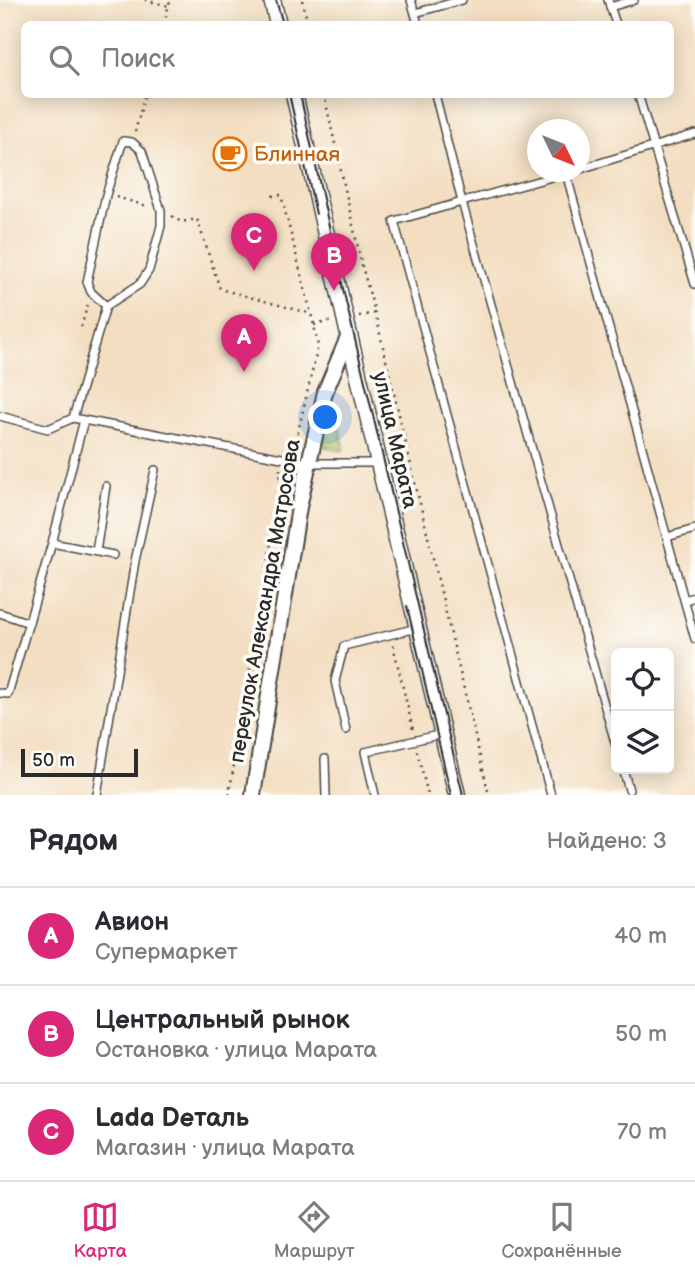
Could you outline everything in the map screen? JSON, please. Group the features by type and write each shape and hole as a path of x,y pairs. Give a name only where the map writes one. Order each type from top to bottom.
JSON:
{"street":[{"path":"272,0 277,21"},
{"name":"улица Марата","path":"295,98 457,795"},
{"name":"переулок Александра Матросова","path":"253,795 299,507 325,392 349,335"}],"lane":[{"path":"411,0 417,21"},
{"path":"415,13 462,0"},
{"path":"615,21 609,4 634,0"},
{"path":"436,98 462,202 611,728"},
{"path":"639,98 695,284"},
{"path":"590,166 695,134"},
{"path":"73,418 106,306 140,284 149,271 161,226 161,209 142,151 132,142 123,141 106,195 86,282 91,292 106,306"},
{"path":"533,182 394,221 551,795"},
{"path":"571,182 695,639"},
{"path":"0,416 48,429 73,418 309,463 379,463"},
{"path":"0,693 8,694 84,420"},
{"path":"97,795 135,561 155,470"},
{"path":"96,552 106,486"},
{"path":"667,537 695,529"},
{"path":"52,543 113,555"},
{"path":"684,600 695,597"},
{"path":"0,613 29,623"},
{"path":"346,730 335,681 344,646 418,628"},
{"path":"375,795 365,752 443,733"},
{"path":"325,758 326,795"},
{"path":"624,774 629,790"}],"path":[{"path":"145,0 169,6"},
{"path":"165,21 170,0"},
{"path":"302,0 307,21"},
{"path":"325,98 362,266 489,795"},
{"path":"106,195 161,209 181,222 197,219 219,289 312,314"},
{"path":"272,196 281,195 318,346 291,460"},
{"path":"229,795 281,483 280,468 274,463"},
{"path":"391,635 428,795"}],"green space":[{"path":"333,405 343,450 324,446 323,442 329,407"}],"tram line":[{"path":"276,0 282,21"},
{"path":"290,98 316,214"},
{"path":"301,98 339,272 463,795"},
{"path":"407,606 451,795"}],"place":[{"name":"Блинная","path":"230,154"},
{"name":"Lada Dеталь","path":"254,271"},
{"name":"Центральный рынок","path":"334,291"},
{"name":"Авион","path":"244,372"}]}
